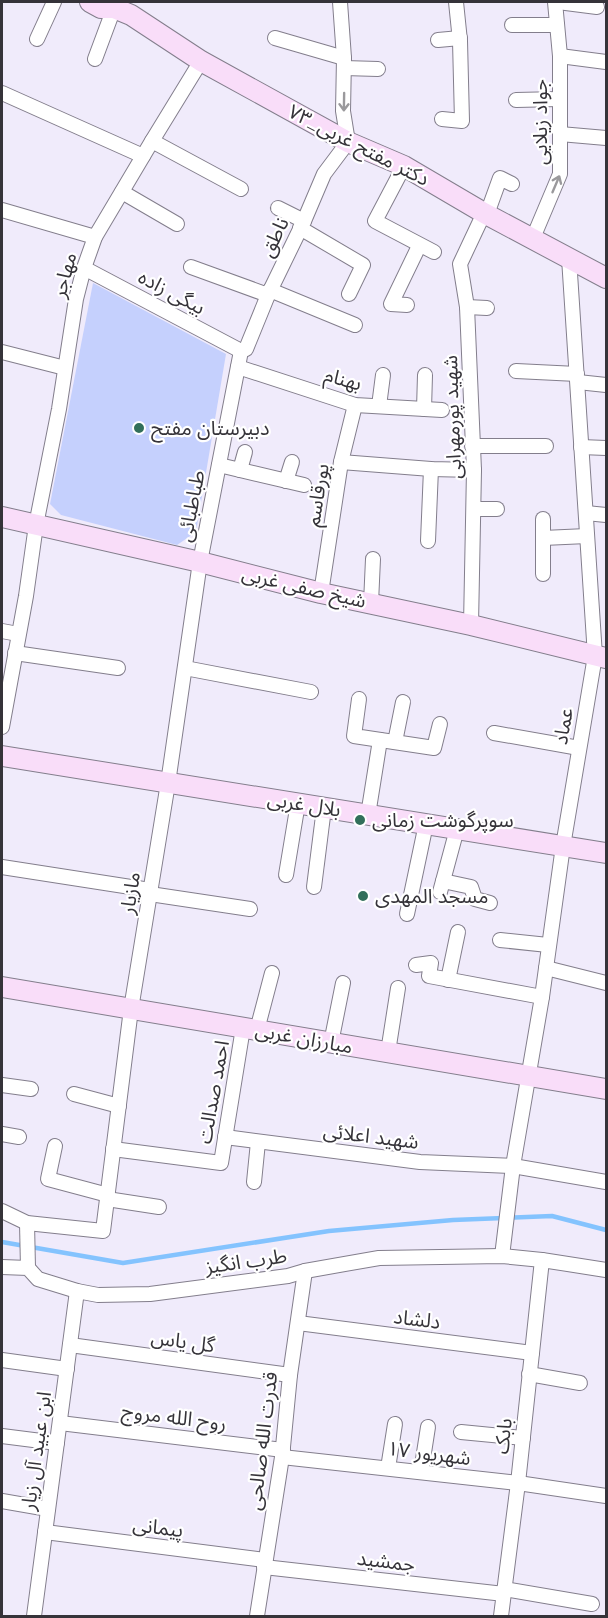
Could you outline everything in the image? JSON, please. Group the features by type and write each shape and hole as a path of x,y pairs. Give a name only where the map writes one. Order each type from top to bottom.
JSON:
{"street":[{"path":"37,39 54,2"},
{"name":"۷۳_دکتر مفتح غربی","path":"90,2 101,8 121,7 201,61 348,142 404,166 486,214 606,278"},
{"path":"340,2 344,63 343,111 348,142"},
{"path":"442,119 462,121 460,38 456,2"},
{"path":"556,2 597,7"},
{"name":"جواد زیلایی","path":"533,238 560,174 560,56 556,2"},
{"path":"95,59 121,7"},
{"path":"512,25 557,25"},
{"path":"275,38 344,63 378,69"},
{"path":"438,40 460,38"},
{"path":"560,56 606,62"},
{"name":"مهاجر","path":"2,727 36,525 59,409 76,299 84,268 95,237 201,61"},
{"path":"2,93 143,156"},
{"path":"516,100 559,99"},
{"path":"560,134 606,138"},
{"path":"152,141 241,189"},
{"name":"ناطق","path":"241,351 246,348 324,174 348,142"},
{"path":"404,166 375,221 434,252"},
{"name":"شهید پورمهرابی","path":"471,625 474,470 467,307 460,264 486,214 500,178 512,184"},
{"path":"122,192 177,224"},
{"path":"278,208 363,265 349,294"},
{"path":"2,210 95,237"},
{"path":"407,305 391,304 419,246"},
{"name":"عماد","path":"502,1256 513,1166 542,996 562,846 579,748 601,657 587,536 569,258"},
{"path":"190,267 355,325"},
{"name":"بیگی زاده","path":"84,268 241,351"},
{"path":"467,307 486,308"},
{"name":"طباطبائی","path":"200,562 241,351"},
{"path":"2,352 65,368"},
{"name":"بهنام","path":"238,367 355,405 442,410"},
{"path":"516,371 577,378 606,385"},
{"path":"379,406 383,375"},
{"path":"424,409 425,375"},
{"name":"پورقاسم","path":"321,593 341,462 355,405"},
{"path":"472,446 546,446"},
{"path":"581,447 606,448"},
{"path":"240,470 245,452"},
{"path":"286,481 292,462"},
{"path":"341,462 474,470"},
{"path":"219,465 303,485"},
{"path":"428,541 431,469"},
{"path":"474,509 497,509"},
{"path":"586,513 606,515"},
{"name":"شیخ صفی غربی","path":"2,517 601,657"},
{"path":"543,519 543,574"},
{"path":"543,538 587,536"},
{"path":"372,603 373,559"},
{"name":"مازیار","path":"27,1223 104,1231 131,1009 168,783 200,562"},
{"path":"2,631 18,634"},
{"path":"15,653 118,669"},
{"path":"185,668 310,692"},
{"path":"359,699 354,736 434,748 440,724"},
{"path":"395,742 403,702"},
{"path":"494,733 579,748"},
{"path":"368,815 380,740"},
{"name":"بلال غربی","path":"2,756 606,853"},
{"path":"286,875 298,804"},
{"path":"314,887 324,808"},
{"path":"407,914 426,824"},
{"path":"457,829 442,886 471,887 475,899 490,903"},
{"path":"2,867 250,909"},
{"path":"448,980 458,932"},
{"path":"500,940 548,945"},
{"path":"416,965 431,963 429,976 542,996"},
{"path":"546,968 606,983"},
{"name":"احمد صدالت","path":"114,1149 221,1163 250,1029 272,972"},
{"path":"331,1043 343,983"},
{"name":"مبارزان غربی","path":"2,987 606,1089"},
{"path":"388,1052 398,988"},
{"path":"2,1085 31,1089"},
{"path":"74,1094 119,1106"},
{"path":"2,1134 19,1137"},
{"name":"شهید اعلائی","path":"225,1137 420,1162 513,1166 606,1182"},
{"path":"253,1183 258,1142"},
{"path":"55,1146 48,1179 108,1197 159,1207"},
{"path":"2,1211 27,1223 28,1268 2,1267"},
{"name":"طرب انگیز","path":"28,1268 38,1279 98,1295 150,1294 288,1276 379,1258 502,1256 606,1270"},
{"name":"بابک","path":"501,1617 542,1260"},
{"name":"قدرت الله صالحی","path":"257,1617 282,1454 290,1375 305,1271"},
{"name":"ابن عبید آل زیار","path":"34,1617 77,1291"},
{"name":"دلشاد","path":"298,1323 532,1353"},
{"name":"گل یاس","path":"70,1345 290,1375"},
{"path":"2,1360 67,1369"},
{"path":"529,1374 580,1383"},
{"name":"روح الله مروج","path":"60,1423 282,1454"},
{"path":"388,1468 395,1424"},
{"path":"421,1472 428,1427"},
{"path":"461,1432 522,1438"},
{"path":"2,1436 57,1443"},
{"name":"۱۷ شهریور","path":"282,1454 606,1496"},
{"path":"2,1501 48,1509"},
{"name":"پیمانی","path":"45,1532 265,1564"},
{"name":"جمشید","path":"265,1564 592,1604"}],"building":[{"name":"دبیرستان مفتح","path":"93,283 226,354 196,532 177,545 61,515 50,504"}],"waterway":[{"path":"2,1242 123,1263 329,1231 453,1220 552,1216 606,1230"}],"place":[{"name":"دبیرستان مفتح","path":"139,428"},
{"name":"سوپرگوشت زمانی","path":"360,820"},
{"name":"مسجد المهدی","path":"363,896"}]}
